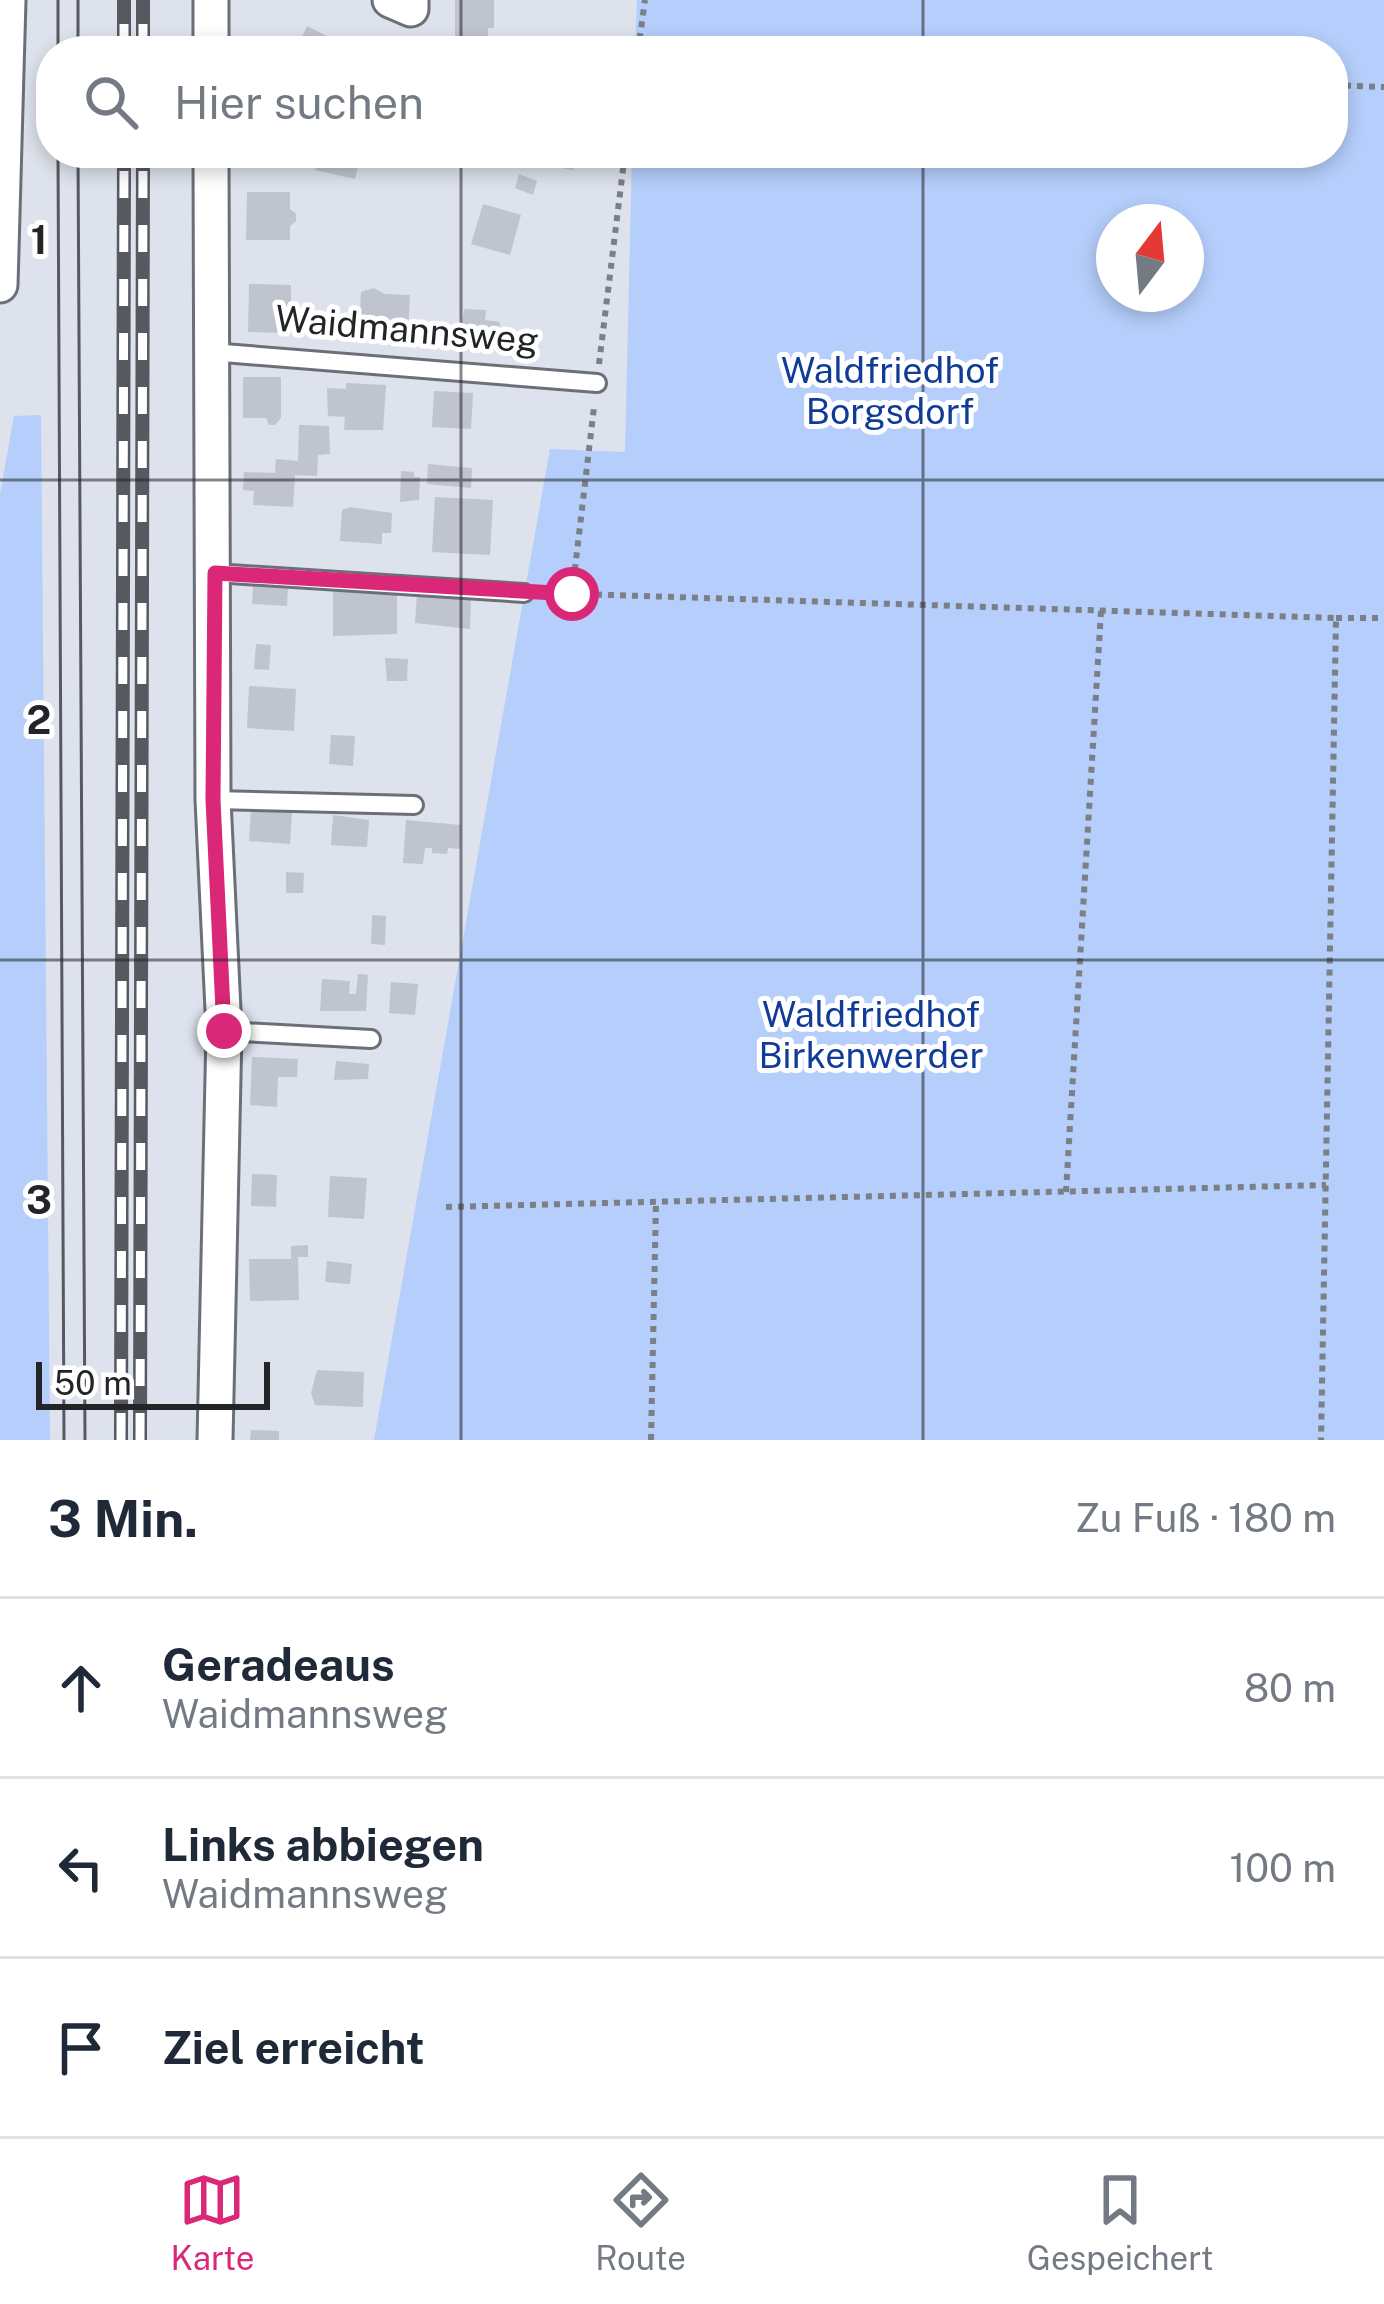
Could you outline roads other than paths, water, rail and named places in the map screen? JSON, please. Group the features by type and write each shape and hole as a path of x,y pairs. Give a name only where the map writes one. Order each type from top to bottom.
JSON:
{"street":[{"path":"0,285 8,0"},
{"path":"211,0 211,36"},
{"path":"390,0 411,9 411,0"},
{"path":"211,168 213,800 224,1031 215,1440"}],"lane":[{"name":"Waidmannsweg","path":"212,352 597,383"},
{"path":"215,573 524,593"},
{"path":"213,800 414,806"},
{"path":"224,1031 371,1039"}],"tram line":[{"path":"58,0 58,36"},
{"path":"78,0 78,36"},
{"path":"58,168 64,1440"},
{"path":"78,168 85,1440"}],"railway":[{"path":"124,0 124,36"},
{"path":"143,0 143,36"},
{"path":"121,1440 124,168"},
{"path":"140,1440 143,168"}],"park label":[{"name":"Waldfriedhof Borgsdorf","path":"890,390"},
{"name":"Waldfriedhof Birkenwerder","path":"871,1034"}]}
